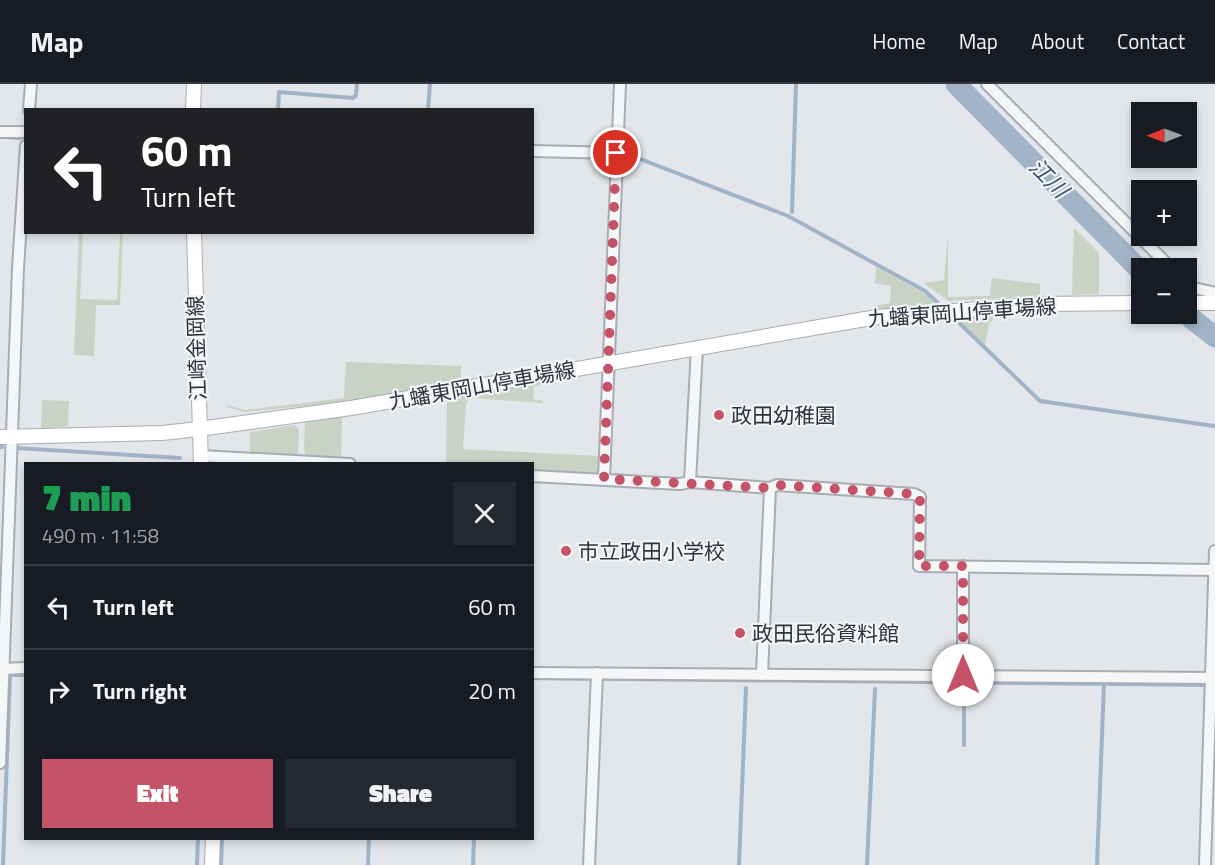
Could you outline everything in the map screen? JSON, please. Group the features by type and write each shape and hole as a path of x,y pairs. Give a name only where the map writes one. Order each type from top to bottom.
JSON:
{"main road":[{"path":"194,84 194,108"},
{"name":"江崎金岡線","path":"194,234 200,460"},
{"path":"1197,302 1213,300"},
{"name":"九蟠東岡山停車場線","path":"6,437 162,433 199,429 351,408 607,362 916,312 1040,304 1131,303"},
{"path":"212,865 213,840"}],"street":[{"path":"29,108 31,84"},
{"path":"604,479 620,84"},
{"path":"987,84 1161,258"},
{"path":"0,132 24,132"},
{"path":"534,151 616,153"},
{"path":"0,763 6,437 24,176"},
{"path":"1197,290 1213,300"},
{"path":"690,482 697,347"},
{"path":"200,460 275,462"},
{"path":"534,476 680,484 690,482 770,488 777,485 914,494 920,497 919,566 963,569 1214,573"},
{"path":"762,675 770,488"},
{"path":"1205,865 1215,551"},
{"path":"963,569 963,675"},
{"path":"2,669 24,668"},
{"path":"534,673 597,677 963,675 1212,682"},
{"path":"589,865 597,677"}],"green space":[{"path":"1074,228 1099,253 1099,294 1072,295"},
{"path":"79,234 83,234 80,299 117,300 120,234 123,234 120,305 96,305 94,356 74,355"},
{"path":"948,237 948,297 990,296 992,278 1040,284 1040,296 949,301 923,283 944,280"},
{"path":"876,267 927,295 935,304 874,311 874,306 890,303 891,286 875,283"},
{"path":"993,311 993,320 989,323 985,346 954,315"},
{"path":"346,362 461,366 461,382 346,402 244,412 227,407 227,405 245,410 344,398"},
{"path":"547,380 547,383 534,386 533,399 543,401 543,403 472,398 468,400 463,449 599,456 598,474 594,476 534,473 534,462 446,462 449,397"},
{"path":"42,400 69,401 68,426 41,429"},
{"path":"342,416 341,461 307,458 304,450 305,422"},
{"path":"295,425 299,431 298,456 250,453 250,432"}],"waterway":[{"path":"278,108 279,92 353,98 356,95 357,84"},
{"path":"428,108 430,84"},
{"path":"792,212 796,84"},
{"name":"江川","path":"956,84 1131,261"},
{"path":"4,137 20,138"},
{"path":"622,148 622,152 788,216 925,291 938,303"},
{"path":"952,316 1040,401 1214,426"},
{"name":"江川","path":"1197,323 1215,337"},
{"path":"16,448 180,458"},
{"path":"615,475 638,477"},
{"path":"8,675 24,675"},
{"path":"3,865 10,675"},
{"path":"534,678 1210,685"},
{"path":"1097,865 1104,684"},
{"path":"739,865 746,688"},
{"path":"867,865 875,689"},
{"path":"964,690 964,745"},
{"path":"197,865 198,840"},
{"path":"221,865 222,840"},
{"path":"368,865 369,840"},
{"path":"473,865 474,840"}],"place":[{"name":"政田幼稚園","path":"719,415"},
{"name":"市立政田小学校","path":"566,551"},
{"name":"政田民俗資料館","path":"740,633"}],"route":[{"path":"616,153 604,479 770,488 777,485 914,494 920,497 919,566 963,566 963,675"}]}
